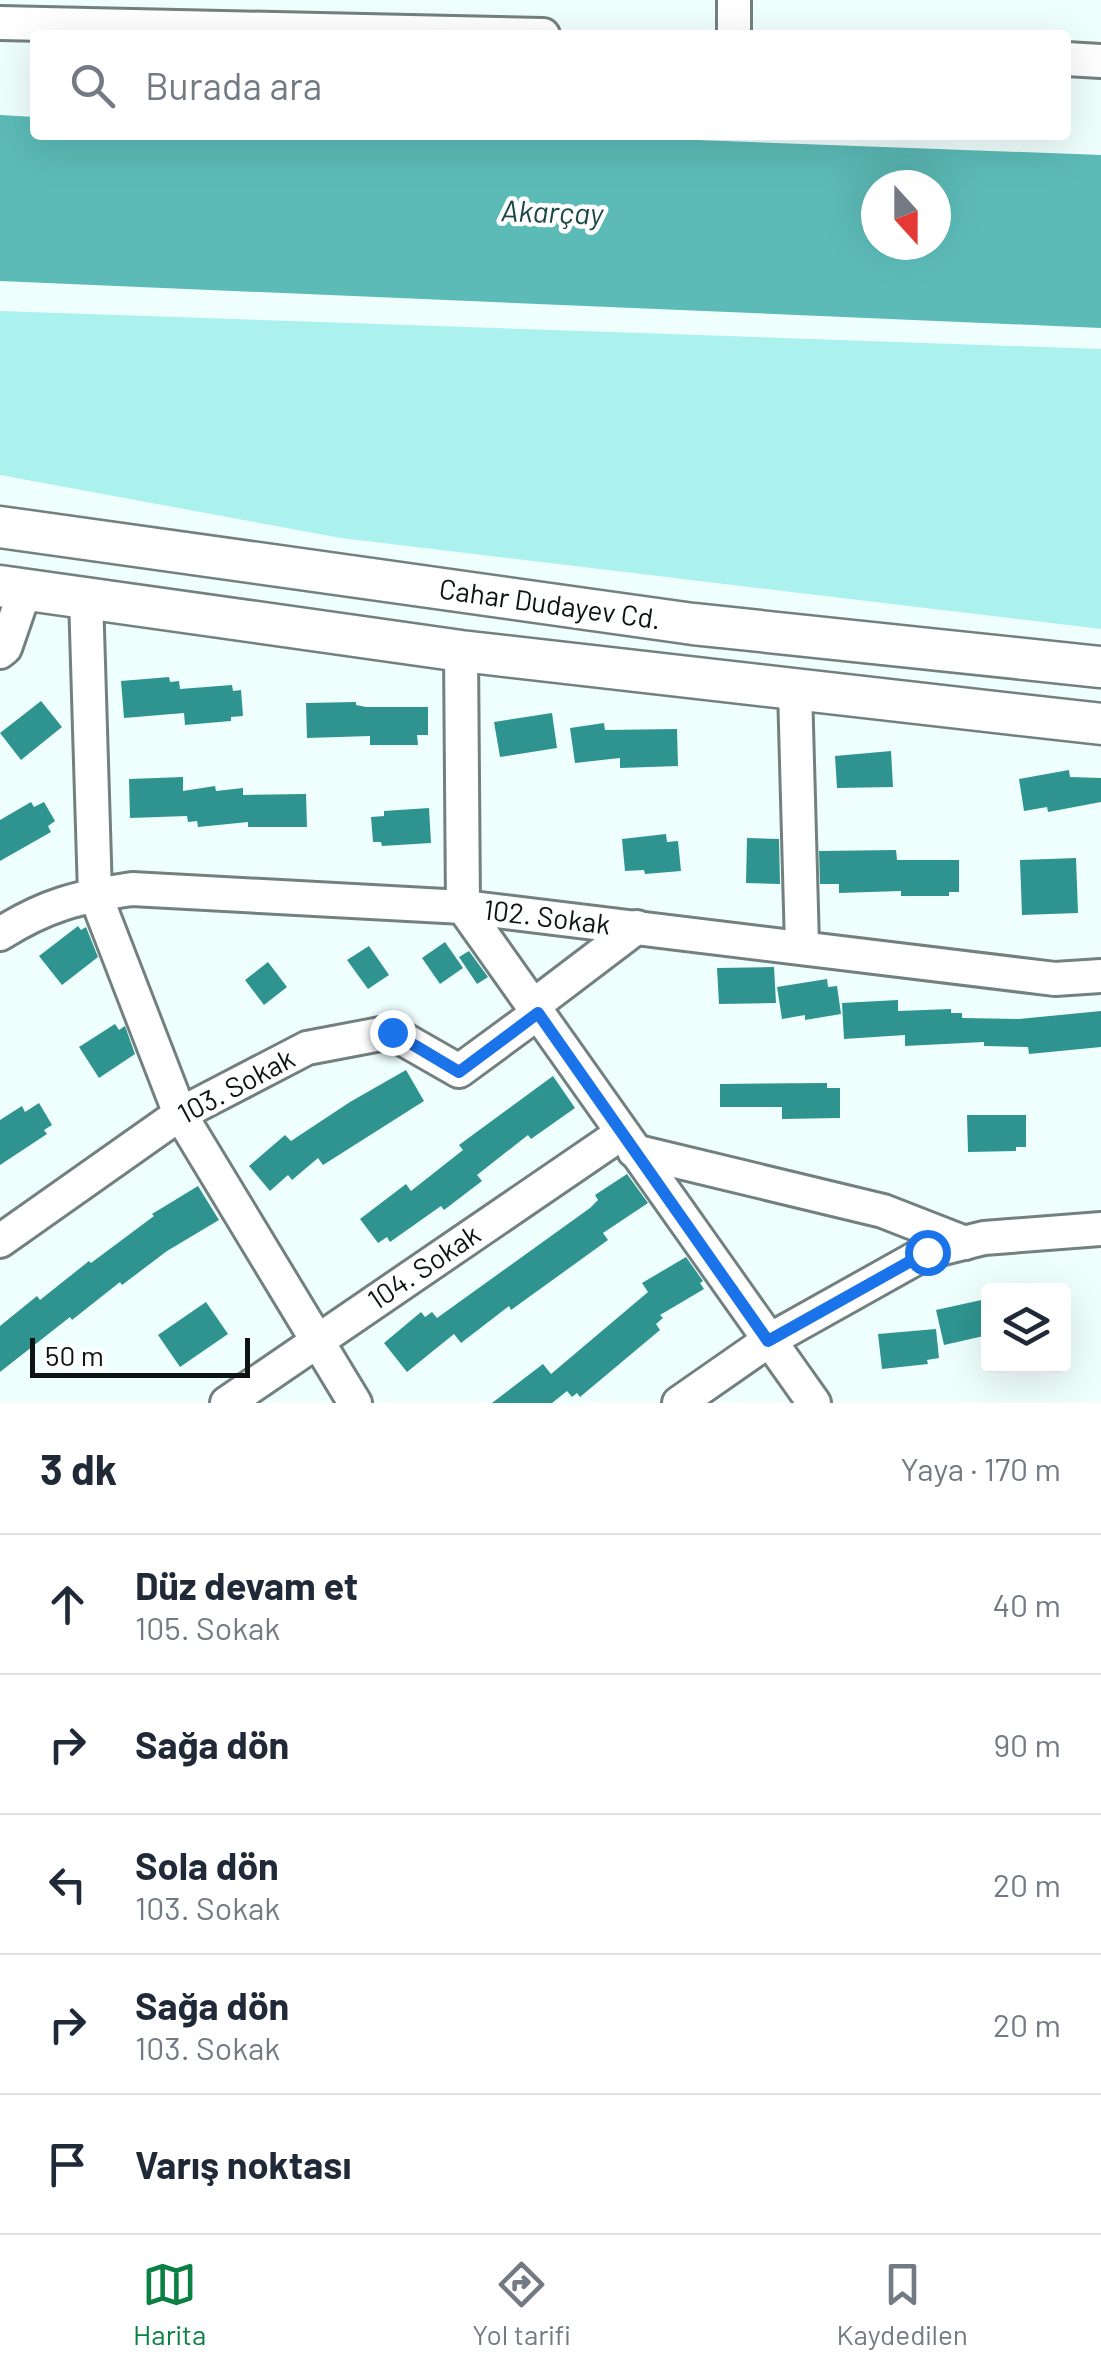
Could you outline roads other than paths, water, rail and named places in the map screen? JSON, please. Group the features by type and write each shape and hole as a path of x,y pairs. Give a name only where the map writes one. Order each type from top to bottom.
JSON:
{"main road":[{"name":"Cahar Dudayev Cd.","path":"0,527 693,624 1101,666"},
{"name":"Cahar Dudayev Cd.","path":"13,588 460,651 1101,724"}],"street":[{"path":"734,0 734,30"},
{"path":"0,23 162,13 456,30"},
{"path":"1071,59 1101,61"},
{"path":"0,652 5,648 13,588"},
{"path":"86,596 95,894 180,1114 356,1403"},
{"path":"460,651 463,907 814,1403"},
{"path":"795,689 802,946"},
{"name":"102. Sokak","path":"0,934 37,911 95,894 132,889 463,907 1056,978 1101,976"},
{"path":"535,1010 638,927"},
{"name":"103. Sokak","path":"0,1242 180,1114 307,1048 392,1032 459,1072 535,1010"},
{"path":"628,1142 884,1211 964,1243"},
{"name":"104. Sokak","path":"227,1403 318,1339 628,1142"},
{"path":"679,1403 768,1341 927,1252 984,1238 1101,1229"}],"water":[{"name":"Akarçay","path":"0,115 30,117 30,140 696,140 1101,155 1101,328 0,281"}]}
